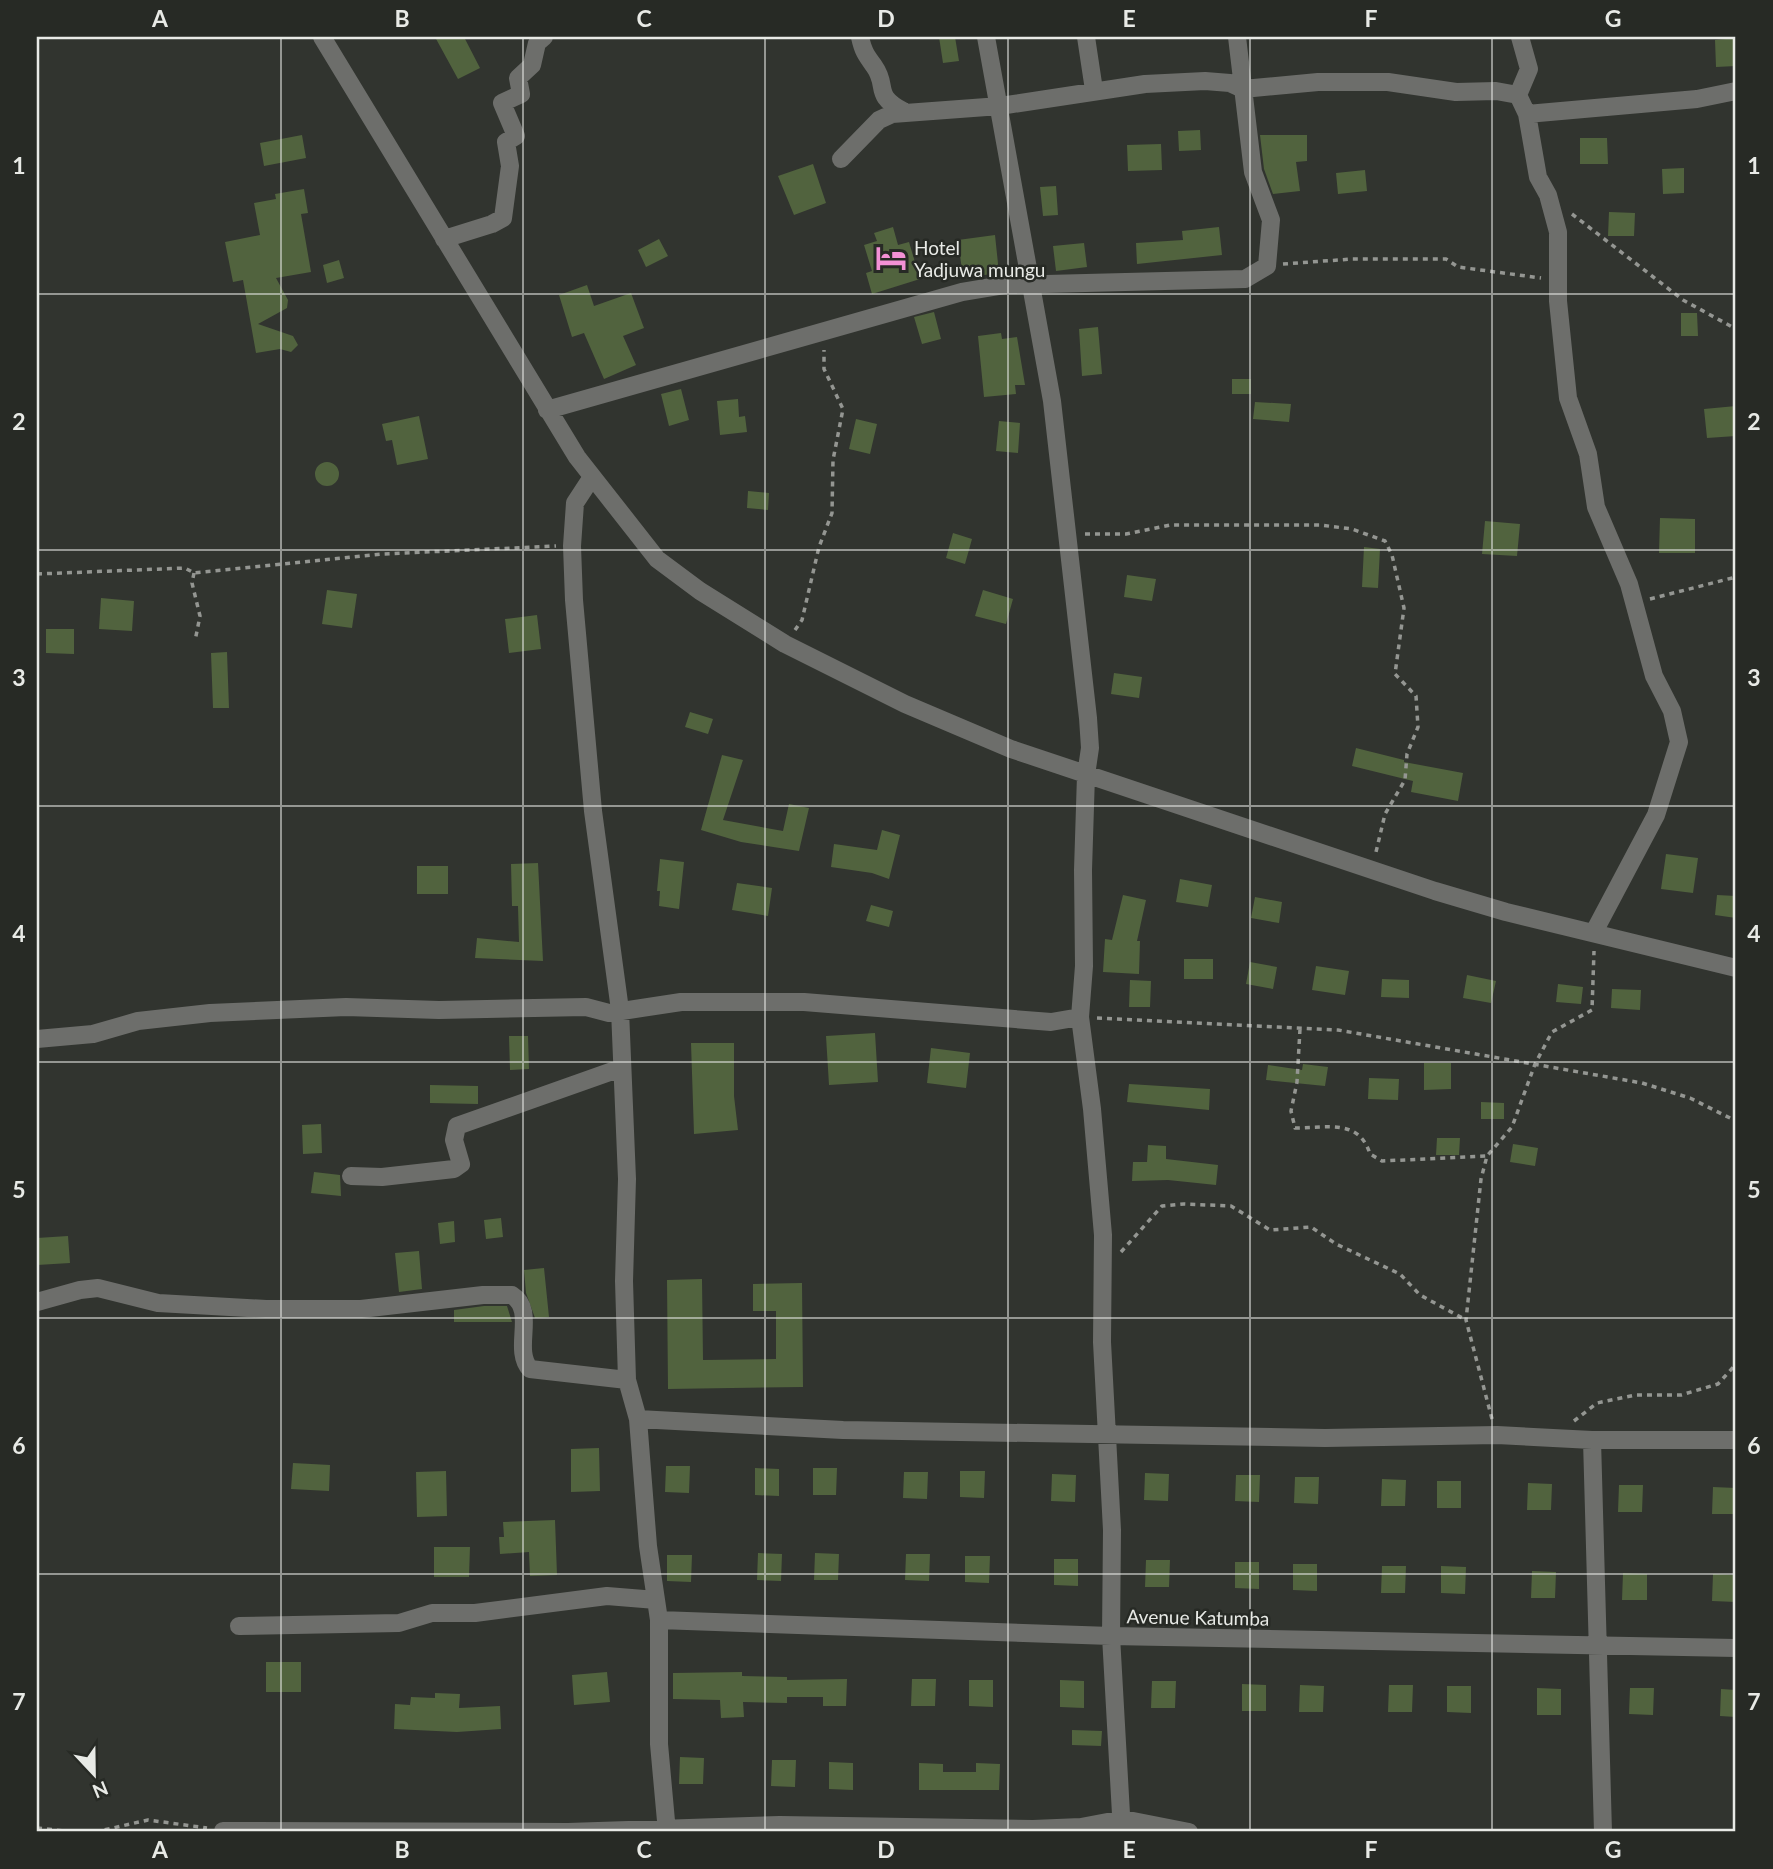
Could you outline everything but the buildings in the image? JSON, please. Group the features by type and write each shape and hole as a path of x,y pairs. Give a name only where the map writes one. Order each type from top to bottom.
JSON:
{"street":[{"path":"322,37 547,410 592,477 657,559 701,591 785,644 905,704 1011,749 1506,912 1736,968"},
{"path":"444,239 503,218 510,166 506,142 516,136 502,103 521,94 518,78 532,65 537,43 544,37"},
{"path":"860,37 863,55 876,70 885,99 904,111"},
{"path":"986,37 1000,106 1029,287 1052,401 1065,535 1088,718 1090,748 1086,775 1084,965 1080,1017 1092,1109 1102,1235 1100,1277 1112,1530 1111,1636 1122,1826"},
{"path":"1086,37 1094,90"},
{"path":"547,410 962,292 1004,285 1029,287 1245,279 1267,266 1271,220 1253,172 1237,37"},
{"path":"1520,37 1529,69 1518,95 1527,114 1538,177 1548,195 1559,240 1557,281 1568,398 1588,454 1596,507 1634,602 1654,676 1672,711 1679,742 1656,815 1594,932"},
{"path":"841,159 879,120 904,111 1000,106 1145,84 1220,81 1243,89 1355,81 1456,92 1496,91 1518,95"},
{"path":"1527,114 1697,99 1736,91"},
{"path":"592,477 575,503 572,546 591,797 620,1010 627,1179 624,1281 627,1380 638,1419 648,1546 659,1620 659,1744 667,1830"},
{"path":"37,1039 93,1034 138,1021 210,1013 374,1006 439,1010 586,1007 608,1013 681,1002 752,1001 907,1009 1051,1021 1080,1017"},
{"path":"351,1176 383,1177 454,1169 461,1164 454,1140 457,1126 621,1068"},
{"path":"37,1301 98,1288 111,1289 158,1303 266,1309 361,1309 483,1295 512,1295 522,1308 523,1360 530,1369 627,1380"},
{"path":"638,1419 843,1430 1325,1438 1497,1435 1592,1440 1736,1440"},
{"path":"1592,1440 1603,1832"},
{"path":"239,1626 399,1623 432,1613 475,1613 607,1596 656,1600"},
{"name":"Avenue Katumba","path":"659,1620 1111,1636 1736,1648"},
{"path":"223,1830 568,1832 793,1825 1033,1829 1122,1826 1189,1832"}],"path":[{"path":"1548,195 1682,300 1736,329"},
{"path":"1267,266 1352,259 1446,259 1458,267 1557,281"},
{"path":"785,644 802,620 834,495 833,460 843,409 824,369 823,330"},
{"path":"1065,535 1126,534 1170,525 1320,525 1352,528 1385,541 1392,555 1404,608 1395,674 1416,696 1418,727 1407,754 1405,780 1385,814 1372,868"},
{"path":"37,574 185,568 194,573 383,554 572,546"},
{"path":"194,573 192,583 200,616 195,641"},
{"path":"1634,602 1736,577"},
{"path":"1497,1435 1466,1320 1481,1179 1487,1156 1512,1127 1535,1064 1552,1032 1592,1010 1594,932"},
{"path":"1080,1017 1338,1030 1642,1083 1690,1098 1736,1121"},
{"path":"1300,1029 1297,1082 1291,1111 1295,1128 1355,1130 1365,1138 1370,1154 1382,1161 1487,1156"},
{"path":"1100,1277 1162,1206 1184,1203 1231,1206 1270,1230 1311,1227 1336,1244 1400,1273 1420,1296 1466,1320"},
{"path":"1552,1437 1598,1403 1636,1395 1681,1395 1718,1384 1736,1364"},
{"path":"94,1832 148,1820 223,1830"},
{"path":"37,1828 74,1832"}],"place":[{"name":"Hotel Yadjuwa mungu","path":"891,258"}]}
